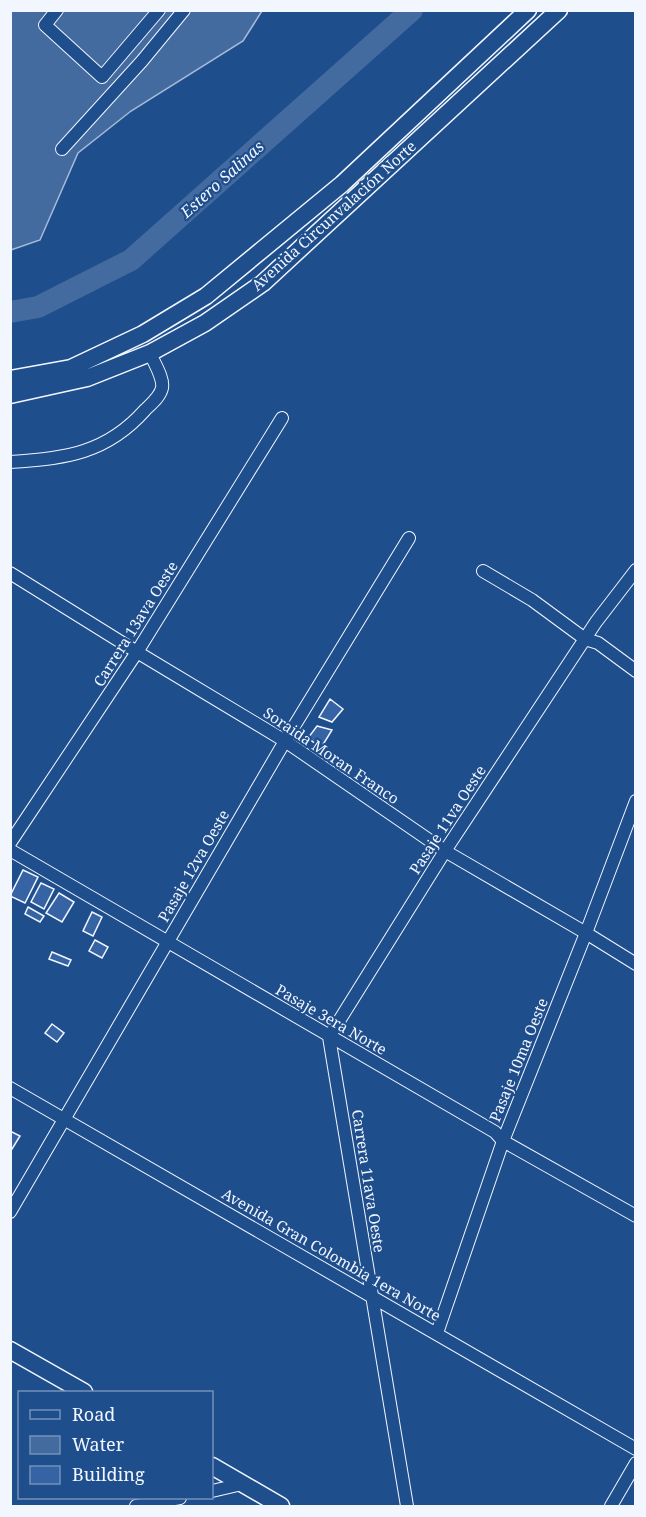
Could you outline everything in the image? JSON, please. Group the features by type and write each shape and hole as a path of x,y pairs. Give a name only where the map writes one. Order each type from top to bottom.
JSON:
{"main road":[{"name":"Avenida Circunvalación Norte","path":"10,379 71,368 142,334 206,296 342,184 528,10"},
{"name":"Avenida Circunvalación Norte","path":"10,395 87,378 150,353 263,284 559,10"},
{"path":"206,296 220,312"},
{"path":"10,1350 82,1391"},
{"path":"213,1467 281,1506"}],"street":[{"path":"57,10 45,25 102,77 159,10"},
{"path":"62,149 142,62 184,10"},
{"path":"10,462 50,459 81,453 108,442 138,418 160,394 163,386 162,379 150,353"},
{"name":"Carrera 13ava Oeste","path":"10,843 136,652 282,418"},
{"name":"Pasaje 12va Oeste","path":"10,1212 285,741 409,538"},
{"name":"Pasaje 11va Oeste","path":"329,1037 445,850 596,622 636,570"},
{"path":"483,571 532,600 585,639 598,643 636,671"},
{"name":"Soraida Moran Franco","path":"10,573 285,741 445,850 636,964"},
{"name":"Pasaje 10ma Oeste","path":"437,1333 503,1141 586,933 631,832 636,801"},
{"name":"Pasaje 3era Norte","path":"10,850 495,1132 503,1141 636,1216"},
{"name":"Carrera 11ava Oeste","path":"329,1037 407,1506"},
{"name":"Avenida Gran Colombia 1era Norte","path":"10,1088 636,1449"},
{"path":"611,1506 636,1463"},
{"path":"213,1491 242,1484"},
{"path":"142,1506 172,1499"}],"water":[{"path":"10,11 262,11 243,41 131,111 78,153 40,240 11,250"}],"building":[{"path":"330,699 343,709 332,722 319,717"},
{"path":"317,726 332,730 321,748 308,738"},
{"path":"23,870 38,877 25,903 10,896"},
{"path":"41,883 54,889 44,909 31,902"},
{"path":"59,893 74,902 62,922 46,913"},
{"path":"28,907 44,916 40,922 25,914"},
{"path":"92,912 102,917 93,936 83,931"},
{"path":"95,940 108,947 102,958 89,951"},
{"path":"52,952 71,960 68,966 49,959"},
{"path":"52,1024 64,1033 57,1042 45,1033"},
{"path":"10,1131 20,1136 12,1149 10,1148"}],"waterway":[{"name":"Estero Salinas","path":"10,312 38,307 131,260 412,10"}]}
